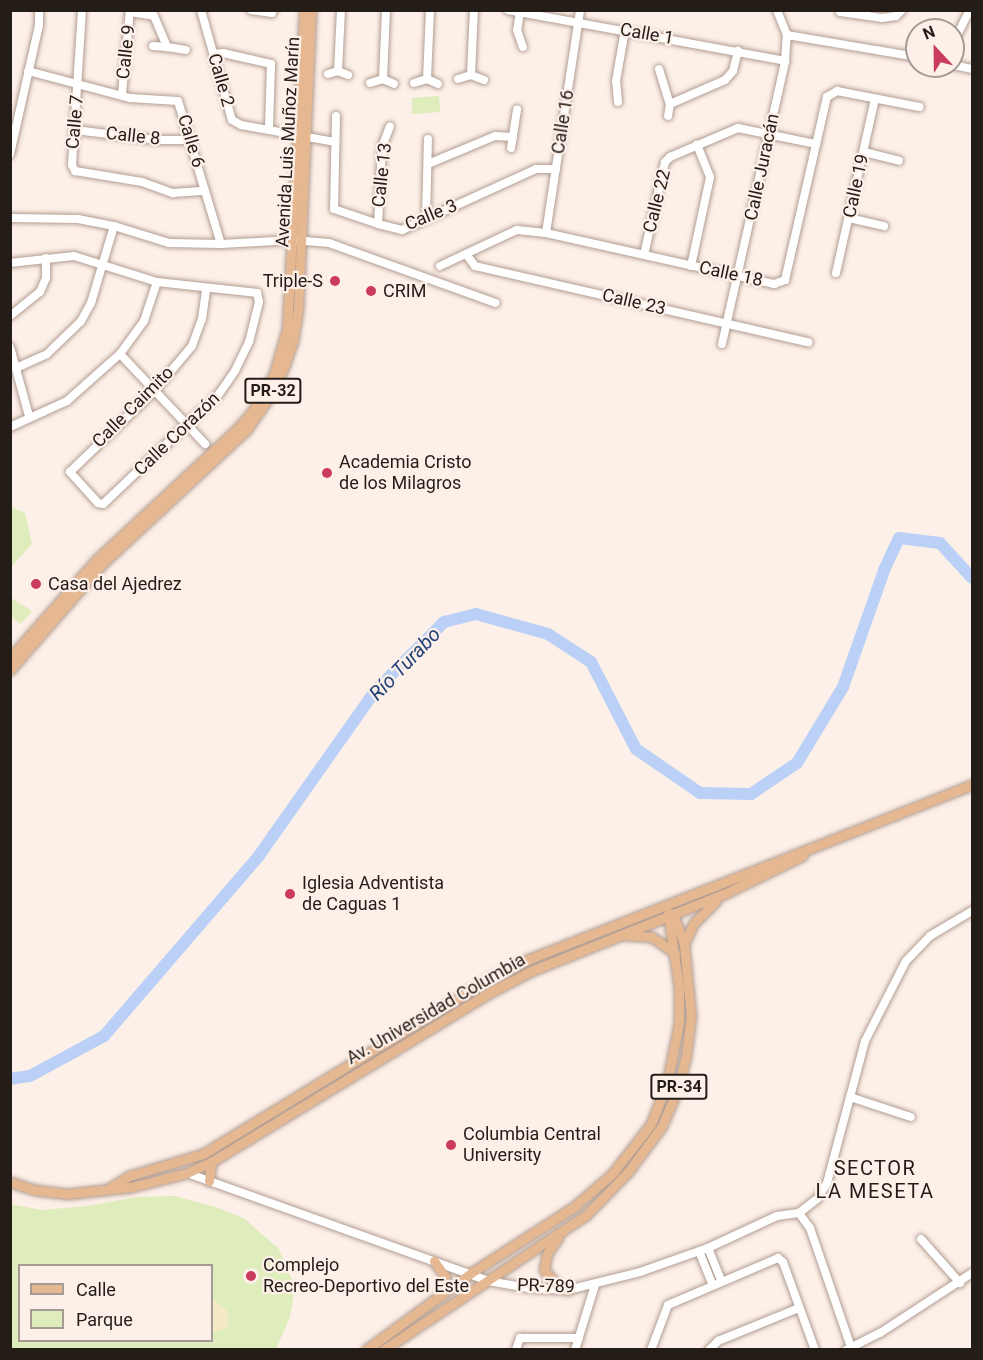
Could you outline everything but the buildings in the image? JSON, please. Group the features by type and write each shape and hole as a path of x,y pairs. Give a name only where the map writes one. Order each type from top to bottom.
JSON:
{"main road":[{"name":"Avenida Luis Muñoz Marín","path":"10,658 111,551 250,420 265,393 282,351 287,328 297,240 304,10"},
{"name":"Avenida Luis Muñoz Marín","path":"301,135 311,10"},
{"name":"Avenida Luis Muñoz Marín","path":"10,670 18,649"},
{"name":"Av. Universidad Columbia","path":"10,1182 35,1190 67,1194 111,1187 131,1187 187,1173 211,1162 489,993 531,971 726,893 815,849 972,785"},
{"name":"Av. Universidad Columbia","path":"111,1187 129,1176 202,1154 483,983 527,960 780,858 815,849"},
{"path":"572,942 590,939 650,916 669,915 682,904 730,884 742,873"},
{"path":"684,944 694,923 708,906 726,893"},
{"name":"PR-34","path":"383,1350 585,1216 628,1172 662,1126 678,1088 687,1056 691,1016 684,944 669,915"},
{"name":"PR-34","path":"366,1350 471,1273 574,1208 612,1174 651,1124 676,1051 679,996 669,915"},
{"path":"617,936 634,934 652,937 675,953"},
{"path":"332,1076 338,1085"},
{"path":"142,1173 176,1170 187,1173 196,1162 243,1134 256,1122"},
{"path":"209,1181 211,1162"},
{"path":"568,1290 547,1276 544,1261 551,1246 572,1224"},
{"path":"434,1261 445,1276 442,1295"}],"street":[{"path":"10,154 39,10"},
{"name":"Calle 7","path":"82,10 72,165 75,171 142,182 173,193 205,191"},
{"name":"Calle 2","path":"201,10 232,120 242,125 335,142"},
{"path":"251,10 272,13 273,10"},
{"path":"338,71 341,10"},
{"path":"383,79 386,10"},
{"path":"427,79 430,10"},
{"path":"471,75 474,10"},
{"name":"Calle 1","path":"508,10 785,61"},
{"name":"Calle 16","path":"546,233 580,10"},
{"name":"Calle Juracán","path":"722,344 785,61 787,35 777,10"},
{"path":"839,14 882,18 896,16 902,10"},
{"path":"130,11 154,16 167,47"},
{"name":"Calle 9","path":"122,94 130,11"},
{"path":"520,12 517,30 523,47"},
{"path":"618,102 616,81 625,30"},
{"path":"787,35 905,55"},
{"path":"153,46 186,50"},
{"path":"670,104 725,80 733,71 738,51"},
{"path":"213,54 223,53 271,64 270,129"},
{"path":"659,69 670,104 668,116"},
{"name":"Calle 6","path":"28,71 122,94 130,98 178,101 221,244"},
{"path":"328,74 338,71 348,75"},
{"path":"458,79 471,75 484,80"},
{"path":"370,83 383,79 394,84"},
{"path":"414,83 427,79 438,84"},
{"name":"Calle 18","path":"440,266 517,230 546,233 774,284 784,280 827,97 831,92 837,91 919,107"},
{"name":"Calle 19","path":"836,273 874,99"},
{"path":"511,148 517,110"},
{"path":"335,142 336,116"},
{"name":"Calle 13","path":"378,224 382,147 390,126"},
{"name":"Calle 22","path":"644,255 665,162 670,157 738,128 816,144"},
{"name":"Calle 8","path":"75,130 157,140 191,140"},
{"path":"428,164 495,136 513,137"},
{"path":"426,219 428,139"},
{"name":"Calle 3","path":"335,142 334,209 402,230 536,169 556,169"},
{"path":"690,266 710,177 697,145"},
{"path":"864,152 899,161"},
{"path":"10,218 78,219 114,226 170,243 221,244 297,240 329,243 354,249 496,303"},
{"path":"849,218 884,226"},
{"path":"16,368 47,354 81,321 91,303 114,226"},
{"name":"Calle 23","path":"466,254 475,266 808,342"},
{"path":"10,263 74,256 157,282 206,289"},
{"path":"10,316 40,292 46,278 46,258"},
{"path":"10,427 29,416 67,401 120,354 144,321 157,282"},
{"name":"Calle Corazón","path":"107,501 218,395 235,370 249,342 259,302 257,293 206,289"},
{"name":"Calle Caimito","path":"107,501 103,504 98,503 70,472 155,390 192,346 202,320 206,289"},
{"path":"10,347 29,416"},
{"path":"120,354 205,444"},
{"path":"972,911 930,936 906,961 865,1041 827,1183 818,1198 799,1213 810,1228 850,1349 880,1333 931,1298 960,1283 972,1273"},
{"path":"850,1097 911,1117"},
{"name":"PR-789","path":"187,1173 488,1281 528,1288 568,1290 595,1285 708,1248 777,1216 799,1213"},
{"path":"921,1239 960,1283"},
{"path":"708,1248 721,1281"},
{"path":"699,1251 712,1284"},
{"path":"651,1350 668,1305 712,1284 781,1258 815,1350"},
{"path":"575,1350 595,1285"},
{"path":"709,1350 718,1341 799,1308"},
{"path":"516,1350 520,1338 579,1338"}],"green space":[{"path":"439,96 440,112 412,114 412,98"},
{"path":"11,507 25,513 32,544 11,567"},
{"path":"10,597 32,611 21,624 11,617"},
{"name":"Complejo Recreo-Deportivo del Este","path":"175,1196 216,1207 245,1219 279,1249 295,1287 290,1317 276,1349 11,1350 10,1204 42,1210 87,1206 137,1197"}],"sand":[{"path":"213,1299 226,1309 228,1327 213,1334"}],"waterway":[{"name":"Río Turabo","path":"10,1079 30,1076 104,1036 258,857 375,691 444,622 476,614 548,634 591,662 636,749 700,793 751,794 797,763 843,687 885,568 899,538 940,543 972,578"}],"place":[{"name":"Triple-S","path":"335,281"},
{"name":"CRIM","path":"371,291"},
{"name":"Academia Cristo de los Milagros","path":"327,473"},
{"name":"Casa del Ajedrez","path":"36,584"},
{"name":"Iglesia Adventista de Caguas 1","path":"290,894"},
{"name":"Columbia Central University","path":"451,1145"},
{"name":"Complejo Recreo-Deportivo del Este","path":"251,1276"}],"district":[{"name":"SECTOR LA MESETA","path":"875,1180"}]}
